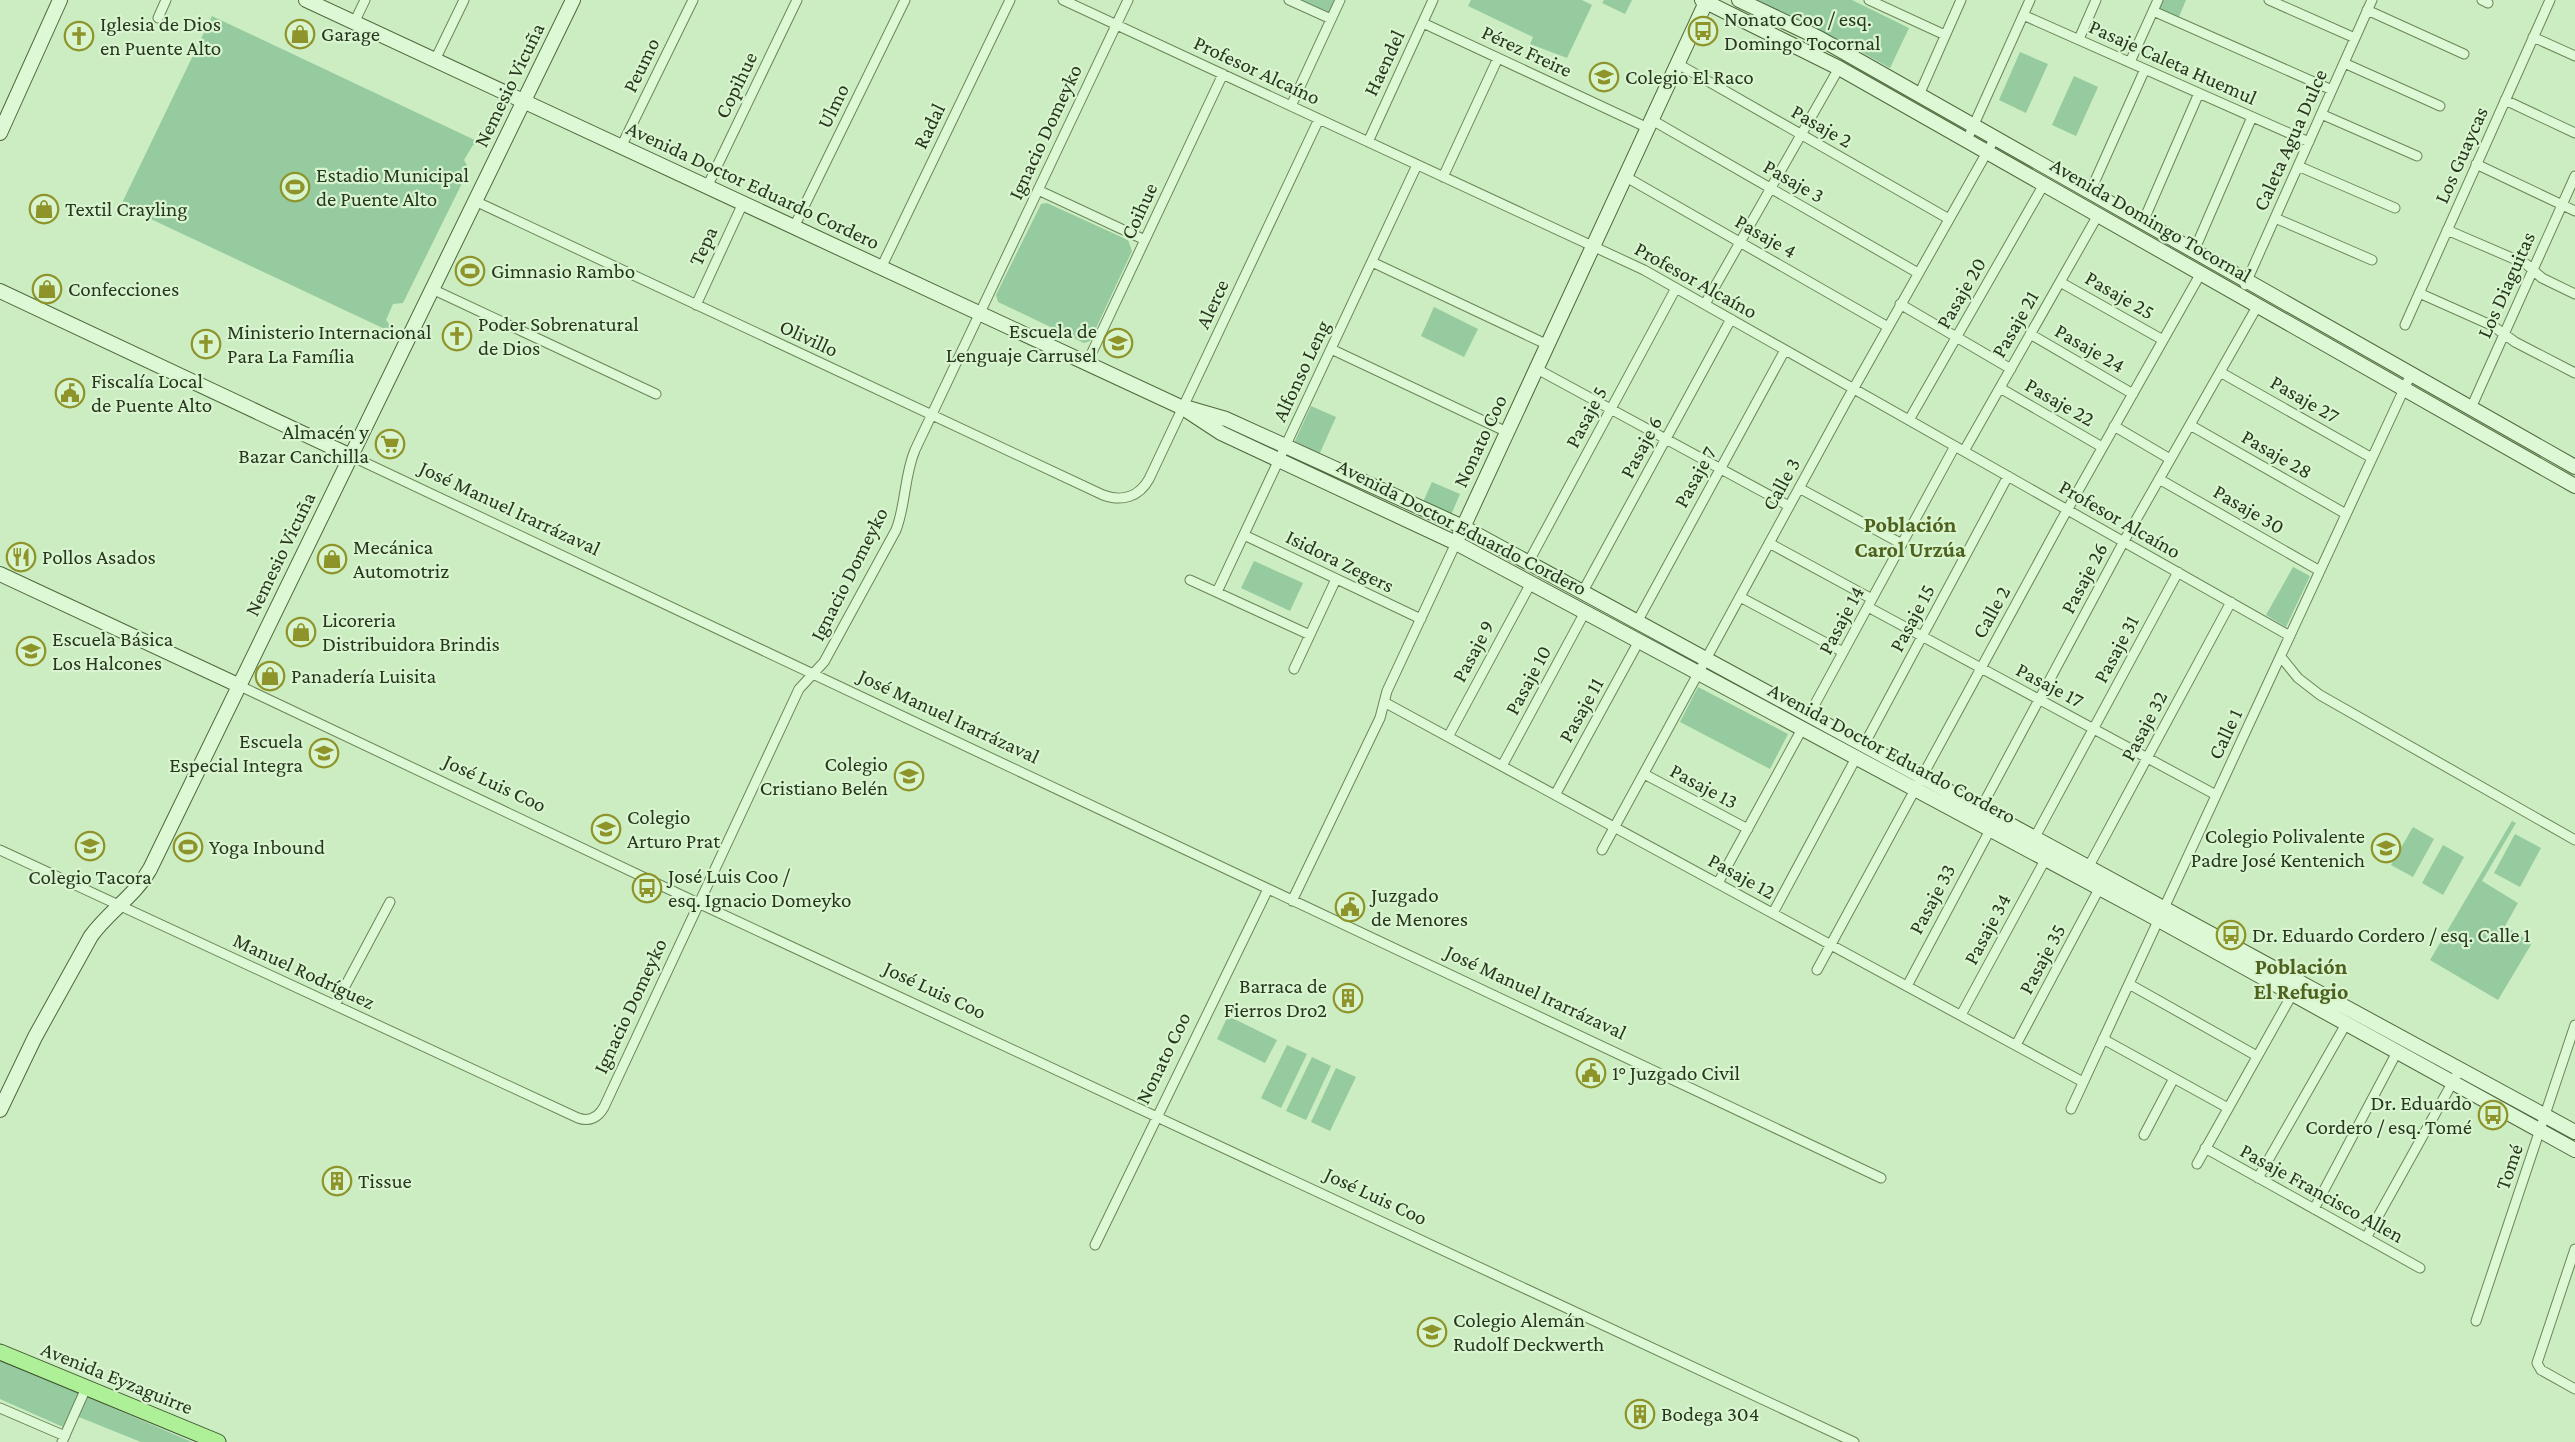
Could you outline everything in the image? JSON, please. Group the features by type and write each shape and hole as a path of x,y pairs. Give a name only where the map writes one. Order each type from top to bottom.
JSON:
{"main road":[{"name":"Avenida Eyzaguirre","path":"0,1352 218,1442"}],"street":[{"path":"0,133 60,0"},
{"path":"158,18 166,0"},
{"name":"Avenida Doctor Eduardo Cordero","path":"306,0 1183,408 1211,427 1456,543 2158,920 2575,1150"},
{"path":"354,23 365,0"},
{"path":"435,60 464,0"},
{"name":"Nemesio Vicuña","path":"0,1110 35,1037 92,936 101,923 136,889 150,869 573,0"},
{"name":"Peumo","path":"621,147 693,0"},
{"name":"Copihue","path":"706,186 797,0"},
{"name":"Ulmo","path":"794,227 905,0"},
{"name":"Radal","path":"881,268 1010,0"},
{"name":"Profesor Alcaíno","path":"1063,0 1593,246 1676,288 2290,636"},
{"name":"Ignacio Domeyko","path":"593,1119 604,1107 799,689 828,657 896,530 911,460 1128,0"},
{"path":"1289,0 1331,19"},
{"path":"1291,106 1340,0"},
{"name":"Haendel","path":"1368,142 1434,0"},
{"name":"Avenida Domingo Tocornal","path":"1739,0 1819,38 2575,468"},
{"path":"1869,0 1945,35"},
{"path":"1919,95 1961,0"},
{"path":"1967,140 2030,0"},
{"path":"2079,39 2096,0"},
{"path":"2130,62 2158,0"},
{"path":"2269,0 2355,38"},
{"name":"Caleta Agua Dulce","path":"2241,295 2372,0"},
{"name":"Los Guaycas","path":"2405,325 2550,0"},
{"name":"Avenida Domingo Tocornal","path":"1705,1 1839,68 2575,486"},
{"name":"Nonato Coo","path":"1292,901 1380,717 1384,702 1420,619 1626,177 1705,1"},
{"path":"2367,10 2464,54"},
{"path":"2153,11 2332,90"},
{"name":"Pasaje Caleta Huemul","path":"2023,15 2309,142"},
{"name":"Pérez Freire","path":"1423,23 1650,124"},
{"path":"2533,37 2575,56"},
{"path":"1443,177 1498,58"},
{"path":"2344,63 2440,106"},
{"name":"Pasaje 2","path":"1678,64 1949,219"},
{"path":"1705,304 1839,68"},
{"path":"2090,192 2145,69"},
{"name":"Coihue","path":"1087,363 1223,74"},
{"path":"2143,222 2199,93"},
{"path":"2505,100 2575,133"},
{"path":"2321,114 2417,156"},
{"path":"2194,251 2252,117"},
{"name":"Alerce","path":"1130,497 1146,485 1319,119"},
{"name":"Pasaje 3","path":"1650,124 1771,188 1918,273"},
{"name":"Calle 3","path":"1602,850 1900,304 1995,138"},
{"path":"2476,164 2575,211"},
{"name":"Alfonso Leng","path":"1217,592 1417,165"},
{"path":"2298,166 2396,208"},
{"name":"Los Diaguitas","path":"2471,408 2575,176"},
{"name":"Pasaje 4","path":"1626,177 1888,327"},
{"name":"Pasaje 20","path":"1909,420 2044,184"},
{"path":"1038,190 1145,240"},
{"name":"Olivillo","path":"475,201 1102,495 1116,499 1130,497"},
{"name":"Tepa","path":"696,305 743,203"},
{"name":"Pasaje 21","path":"1964,451 2098,215"},
{"path":"2275,218 2372,260"},
{"path":"2447,230 2526,264 2542,278 2575,294"},
{"path":"1372,262 1548,345"},
{"name":"Calle 2","path":"1818,970 2067,509 2201,273"},
{"name":"Pasaje 25","path":"2060,282 2163,340"},
{"name":"Pasaje 5","path":"1528,563 1676,288"},
{"path":"432,289 656,394"},
{"name":"José Manuel Irarrázaval","path":"0,291 1881,1178"},
{"path":"2419,292 2493,326 2575,373"},
{"path":"1900,304 2011,369"},
{"name":"Pasaje 26","path":"1981,808 2124,542 2258,305"},
{"name":"Pasaje 6","path":"1582,593 1731,319"},
{"name":"Pasaje 24","path":"2030,334 2133,394"},
{"path":"1331,349 1507,432"},
{"name":"Pasaje 7","path":"1637,622 1785,350"},
{"path":"1537,369 1789,506"},
{"name":"Pasaje 27","path":"2220,372 2372,458"},
{"name":"Calle 1","path":"2071,1109 2411,374"},
{"name":"Pasaje 22","path":"2000,388 2102,447"},
{"name":"Avenida Doctor Eduardo Cordero","path":"1183,408 1215,415 1463,527 2575,1132"},
{"name":"Pasaje 28","path":"2190,425 2346,514"},
{"path":"2114,426 2170,459"},
{"name":"Pasaje 14","path":"1809,715 1955,446"},
{"name":"Pasaje 15","path":"1864,745 2008,476"},
{"name":"Pasaje 30","path":"2159,479 2320,571"},
{"path":"1799,488 1902,544"},
{"name":"Isidora Zegers","path":"1244,535 1420,619"},
{"name":"Pasaje 17","path":"1769,543 1922,636 2216,795"},
{"name":"Pasaje 31","path":"2035,837 2178,572"},
{"name":"José Luis Coo","path":"0,574 698,903 1854,1442"},
{"path":"1294,669 1336,579"},
{"path":"1190,580 1310,635"},
{"name":"Pasaje 9","path":"1448,737 1530,583"},
{"path":"1740,597 1843,652"},
{"name":"Pasaje 32","path":"2089,866 2231,602"},
{"name":"Pasaje 10","path":"1502,766 1585,612"},
{"name":"Pasaje 11","path":"1555,795 1639,641"},
{"path":"2281,657 2298,678 2320,695 2575,840"},
{"name":"Pasaje 12","path":"1384,702 2084,1082"},
{"path":"1718,884 1802,729"},
{"path":"1773,913 1857,758"},
{"name":"Pasaje 13","path":"1644,774 1748,829"},
{"name":"Pasaje 33","path":"1907,986 1990,830"},
{"name":"Manuel Rodríguez","path":"0,850 578,1118 593,1119"},
{"name":"Pasaje 34","path":"1961,1015 2045,860"},
{"name":"Nonato Coo","path":"1095,1245 1268,889"},
{"name":"Pasaje 35","path":"2016,1045 2099,889"},
{"path":"335,1005 390,902"},
{"path":"2197,1164 2299,981"},
{"path":"2129,984 2257,1056"},
{"path":"2258,1178 2346,1024"},
{"name":"Tomé","path":"2476,1321 2545,1116 2571,1052 2575,1025"},
{"path":"2103,1040 2228,1108"},
{"path":"2314,1209 2397,1052"},
{"path":"2366,1238 2460,1069"},
{"path":"2144,1135 2174,1078"},
{"name":"Pasaje Francisco Allen","path":"2205,1148 2420,1268"},
{"path":"2575,1249 2537,1366 2575,1389"},
{"path":"0,1408 64,1439 86,1388"}],"green space":[{"path":"1296,0 1336,0 1331,12 1325,14"},
{"path":"1471,0 1582,0 1592,5 1567,58 1530,44 1533,37 1468,6"},
{"path":"1604,0 1632,0 1625,14 1602,3"},
{"path":"1753,0 1852,0 1909,28 1890,68 1854,48"},
{"path":"2161,0 2186,0 2178,19 2157,9"},
{"name":"Estadio Municipal de Puente Alto","path":"212,16 481,143 473,145 464,160 469,169 403,303 393,304 386,320 391,327 389,331 121,205"},
{"path":"2020,52 2048,64 2026,113 1999,100"},
{"path":"2074,76 2098,87 2076,136 2052,125"},
{"path":"1047,203 1128,240 1132,251 1090,341 1084,343 998,302 996,295 1041,204"},
{"path":"1434,307 1478,329 1464,357 1421,336"},
{"path":"1311,406 1336,417 1319,455 1294,443"},
{"path":"1432,482 1460,494 1451,515 1423,502"},
{"path":"1254,561 1303,583 1290,611 1241,588"},
{"path":"2293,567 2310,576 2286,627 2266,615"},
{"path":"1698,687 1788,734 1770,769 1680,722"},
{"path":"2512,821 2516,823 2482,881 2518,903 2505,926 2532,943 2498,1000 2430,960"},
{"path":"2413,827 2434,839 2413,877 2391,865"},
{"path":"2515,834 2541,848 2520,887 2494,873"},
{"path":"2443,845 2464,857 2443,895 2422,883"},
{"path":"1228,1016 1277,1040 1265,1063 1217,1039"},
{"path":"1287,1045 1307,1054 1281,1108 1261,1098"},
{"path":"1312,1057 1331,1066 1306,1120 1286,1111"},
{"path":"1336,1068 1356,1077 1330,1131 1311,1122"},
{"path":"0,1359 192,1442 141,1442 69,1413 63,1427 0,1399"}],"place":[{"name":"Nonato Coo / esq. Domingo Tocornal","path":"1703,31"},
{"name":"Garage","path":"300,34"},
{"name":"Iglesia de Dios en Puente Alto","path":"79,36"},
{"name":"Colegio El Raco","path":"1604,77"},
{"name":"Estadio Municipal de Puente Alto","path":"295,187"},
{"name":"Textil Crayling","path":"44,209"},
{"name":"Gimnasio Rambo","path":"470,271"},
{"name":"Confecciones","path":"47,289"},
{"name":"Poder Sobrenatural de Dios","path":"457,336"},
{"name":"Escuela de Lenguaje Carrusel","path":"1118,343"},
{"name":"Ministerio Internacional Para La Família","path":"206,344"},
{"name":"Fiscalía Local de Puente Alto","path":"70,393"},
{"name":"Almacén y Bazar Canchilla","path":"390,444"},
{"name":"Pollos Asados","path":"21,557"},
{"name":"Mecánica Automotriz","path":"332,559"},
{"name":"Licoreria Distribuidora Brindis","path":"301,632"},
{"name":"Escuela Básica Los Halcones","path":"31,651"},
{"name":"Panadería Luisita","path":"270,676"},
{"name":"Escuela Especial Integra","path":"324,753"},
{"name":"Colegio Cristiano Belén","path":"909,776"},
{"name":"Colegio Arturo Prat","path":"606,829"},
{"name":"Colegio Tacora","path":"90,846"},
{"name":"Yoga Inbound","path":"188,847"},
{"name":"Colegio Polivalente Padre José Kentenich","path":"2386,848"},
{"name":"José Luis Coo / esq. Ignacio Domeyko","path":"647,888"},
{"name":"Juzgado de Menores","path":"1350,907"},
{"name":"Dr. Eduardo Cordero / esq. Calle 1","path":"2231,935"},
{"name":"Barraca de Fierros Dro2","path":"1348,998"},
{"name":"1° Juzgado Civil","path":"1591,1073"},
{"name":"Dr. Eduardo Cordero / esq. Tomé","path":"2493,1115"},
{"name":"Tissue","path":"337,1181"},
{"name":"Colegio Alemán Rudolf Deckwerth","path":"1432,1332"},
{"name":"Bodega 304","path":"1640,1414"}],"district":[{"name":"Población Carol Urzúa","path":"1910,536"},
{"name":"Población El Refugio","path":"2301,978"}]}
